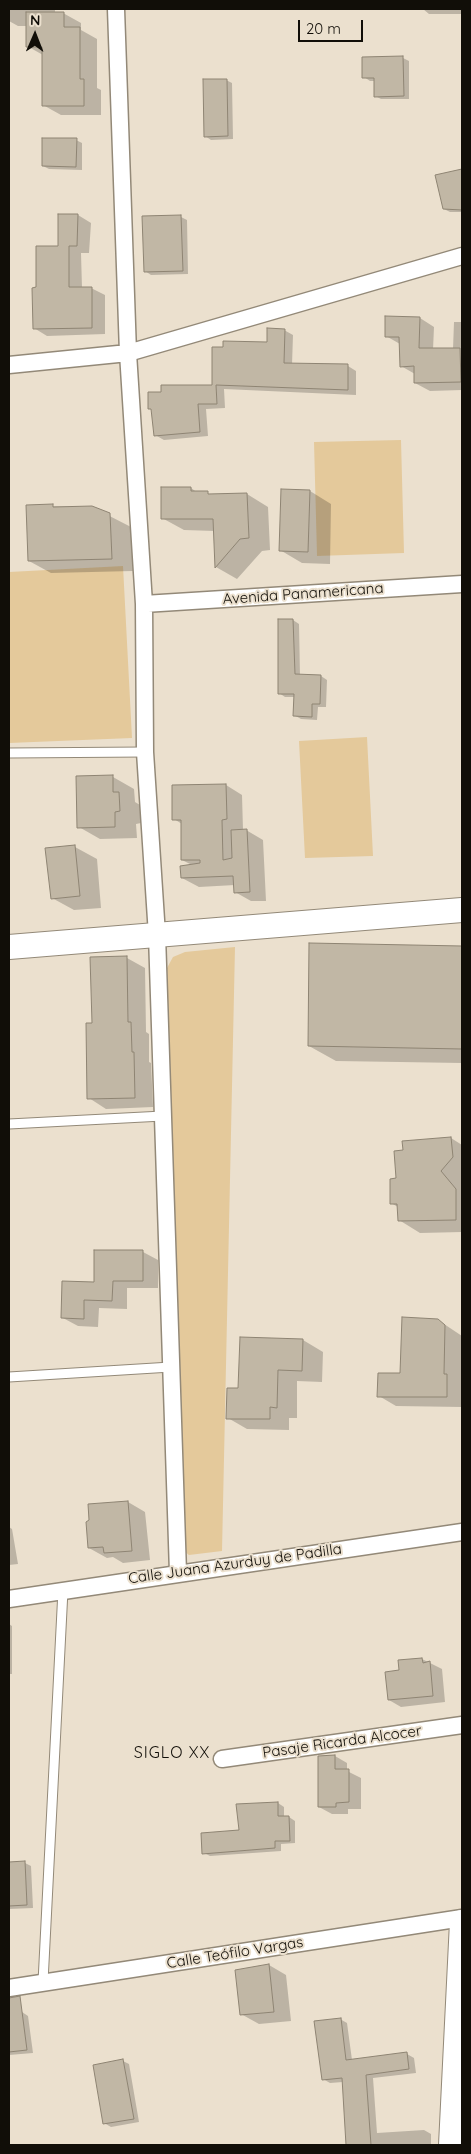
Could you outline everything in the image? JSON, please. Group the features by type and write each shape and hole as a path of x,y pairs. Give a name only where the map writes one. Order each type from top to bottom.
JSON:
{"main road":[{"path":"9,947 462,910"},
{"path":"451,2145 462,1922"}],"street":[{"path":"116,9 128,353 144,604 145,752 157,935 178,1572"},
{"path":"9,365 128,353 462,256"},
{"name":"Avenida Panamericana","path":"144,604 462,584"},
{"name":"Calle Juana Azurduy de Padilla","path":"9,1599 178,1572 462,1532"},
{"name":"Pasaje Ricarda Alcocer","path":"222,1759 462,1725"},
{"name":"Calle Teófilo Vargas","path":"9,1988 462,1918"}],"lane":[{"path":"9,753 145,752"},
{"path":"9,1124 163,1116"},
{"path":"9,1376 171,1367"},
{"path":"42,1982 63,1590"}],"shaded area":[{"path":"401,440 404,553 317,556 314,442"},
{"path":"123,566 132,738 9,743 9,572"},
{"path":"367,737 373,856 305,858 299,741"},
{"path":"235,947 222,1551 189,1555 183,1550 167,968 173,957 185,952"}],"building":[{"path":"26,12 64,12 64,27 80,27 80,79 84,79 84,106 42,106 42,47 26,47"},
{"path":"403,56 404,96 374,97 374,78 362,78 362,57"},
{"path":"203,79 227,79 228,136 204,137"},
{"path":"42,138 77,138 76,167 42,166"},
{"path":"462,169 462,210 443,209 435,175"},
{"path":"58,214 78,214 77,246 69,246 69,287 92,287 92,328 33,329 32,288 36,287 36,246 58,246"},
{"path":"181,215 183,271 144,272 142,216"},
{"path":"385,316 420,317 419,348 460,348 461,382 414,383 414,366 400,367 399,337 385,337"},
{"path":"267,328 285,329 284,363 348,364 348,390 216,385 217,404 198,404 200,432 154,436 151,409 148,409 148,392 161,392 161,385 212,385 212,347 223,347 223,341 267,342"},
{"path":"161,487 191,487 191,491 208,491 208,494 247,493 249,538 240,539 215,568 213,519 161,519"},
{"path":"281,489 310,490 308,552 279,551"},
{"path":"53,504 53,507 92,506 110,513 112,559 28,561 26,505"},
{"path":"278,619 293,619 295,674 321,675 320,704 312,704 312,717 293,716 294,694 278,694"},
{"path":"113,775 113,792 119,792 120,811 115,812 115,827 77,828 76,776"},
{"path":"226,784 227,819 222,820 223,860 232,858 231,830 247,829 250,892 234,893 233,876 181,878 180,866 200,863 200,860 181,860 181,820 172,820 172,785"},
{"path":"75,845 80,896 51,899 45,848"},
{"path":"309,943 462,946 462,1049 308,1046"},
{"path":"127,956 128,1022 131,1022 132,1052 134,1052 135,1098 87,1099 86,1023 92,1023 90,957"},
{"path":"451,1137 453,1157 441,1171 456,1189 456,1220 398,1221 397,1204 390,1204 390,1179 396,1178 394,1151 403,1150 402,1141"},
{"path":"94,1250 143,1250 143,1281 113,1281 112,1301 84,1300 84,1319 61,1318 62,1281 94,1282"},
{"path":"402,1317 438,1319 445,1325 444,1374 447,1374 447,1397 377,1397 378,1373 400,1373"},
{"path":"240,1337 303,1339 302,1371 278,1370 277,1408 270,1407 270,1419 226,1419 227,1388 238,1388"},
{"path":"128,1501 132,1551 104,1553 103,1547 88,1548 86,1522 89,1520 88,1504"},
{"path":"422,1658 423,1663 430,1661 433,1696 388,1700 385,1672 399,1670 398,1660"},
{"path":"335,1755 335,1769 349,1769 349,1802 336,1803 336,1807 318,1807 318,1756"},
{"path":"278,1802 278,1816 289,1816 290,1841 275,1841 275,1848 202,1854 201,1833 239,1830 236,1804"},
{"path":"25,1861 27,1905 9,1906 9,1862"},
{"path":"269,1964 274,2012 240,2015 235,1970"},
{"path":"20,1996 27,2050 9,2052 9,1998"},
{"path":"341,2018 346,2060 407,2052 409,2069 366,2075 371,2145 346,2145 342,2078 322,2080 314,2021"},
{"path":"123,2059 134,2119 103,2124 93,2065"}],"district":[{"name":"SIGLO XX","path":"172,1753"}]}
